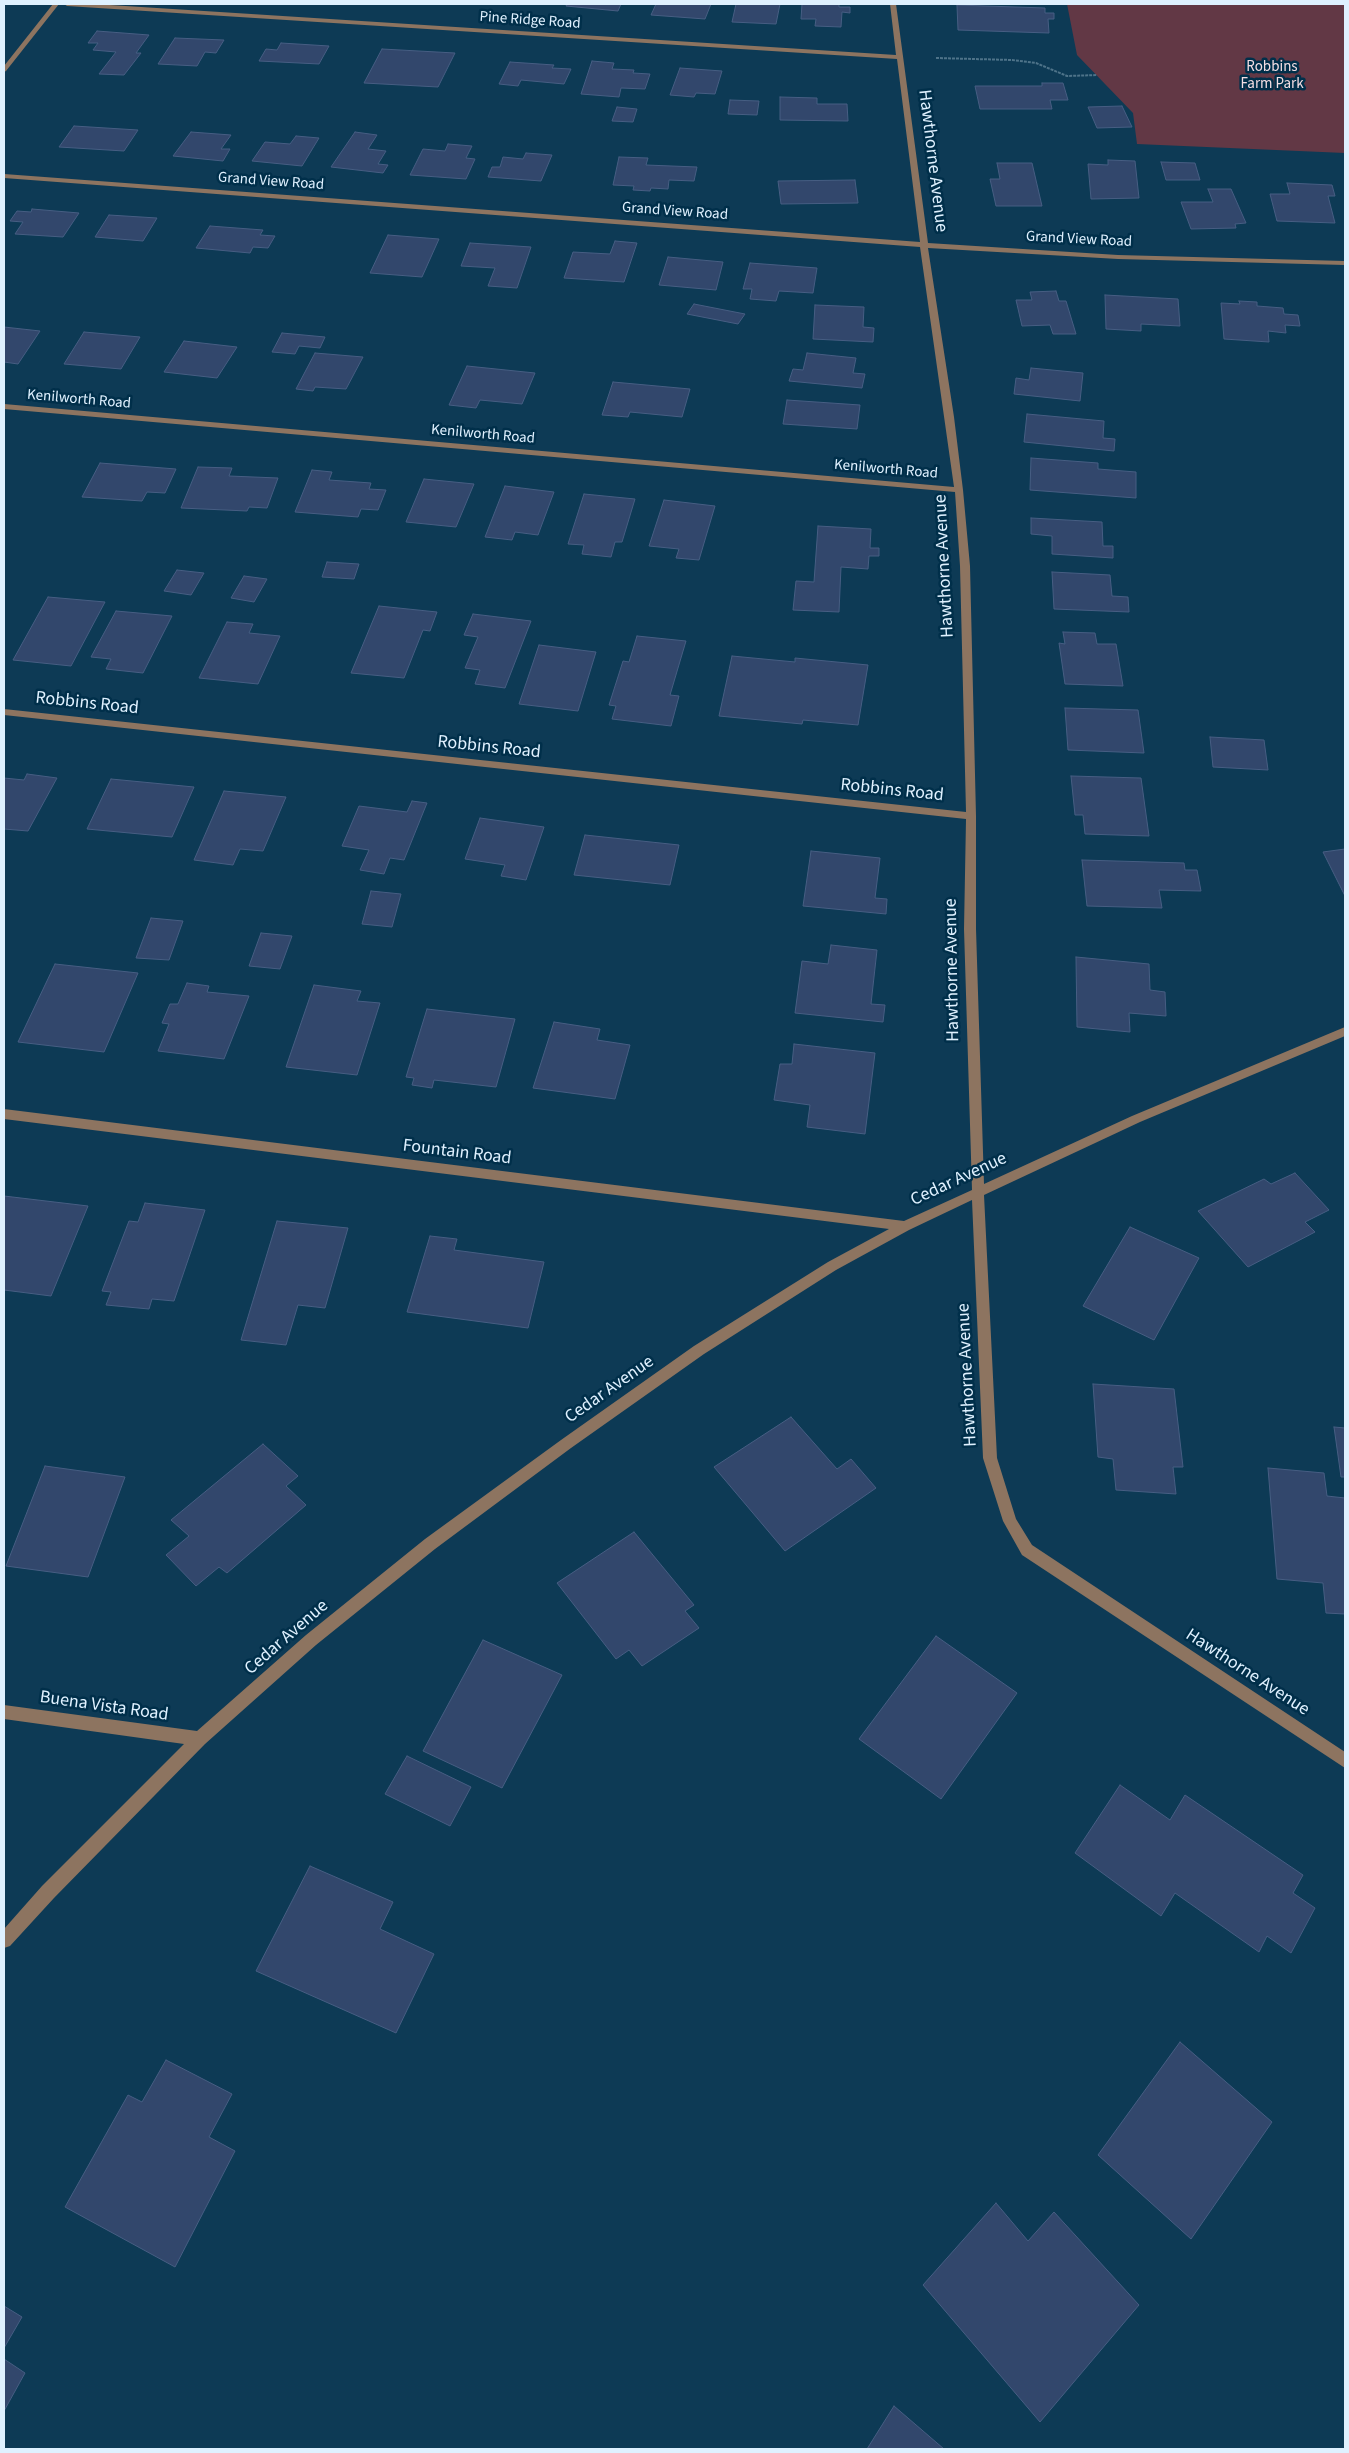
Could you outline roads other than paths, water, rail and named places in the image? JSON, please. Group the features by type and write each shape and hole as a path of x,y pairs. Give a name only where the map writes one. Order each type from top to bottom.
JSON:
{"street":[{"path":"4,70 56,4"},
{"name":"Pine Ridge Road","path":"67,4 900,57"},
{"name":"Hawthorne Avenue","path":"893,4 924,245 959,490 968,634 971,816 970,929 978,1192 990,1458 1010,1521 1027,1550 1345,1761"},
{"name":"Grand View Road","path":"4,176 924,245 1118,257 1345,263"},
{"name":"Kenilworth Road","path":"4,407 959,490"},
{"name":"Robbins Road","path":"4,712 971,816"},
{"name":"Cedar Avenue","path":"4,1940 48,1892 200,1739 311,1640 430,1544 566,1444 699,1350 832,1266 906,1226 1136,1119 1345,1031"},
{"name":"Fountain Road","path":"4,1114 906,1226"},
{"name":"Buena Vista Road","path":"4,1712 200,1739"}],"park label":[{"name":"Robbins Farm Park","path":"1272,76"}]}
